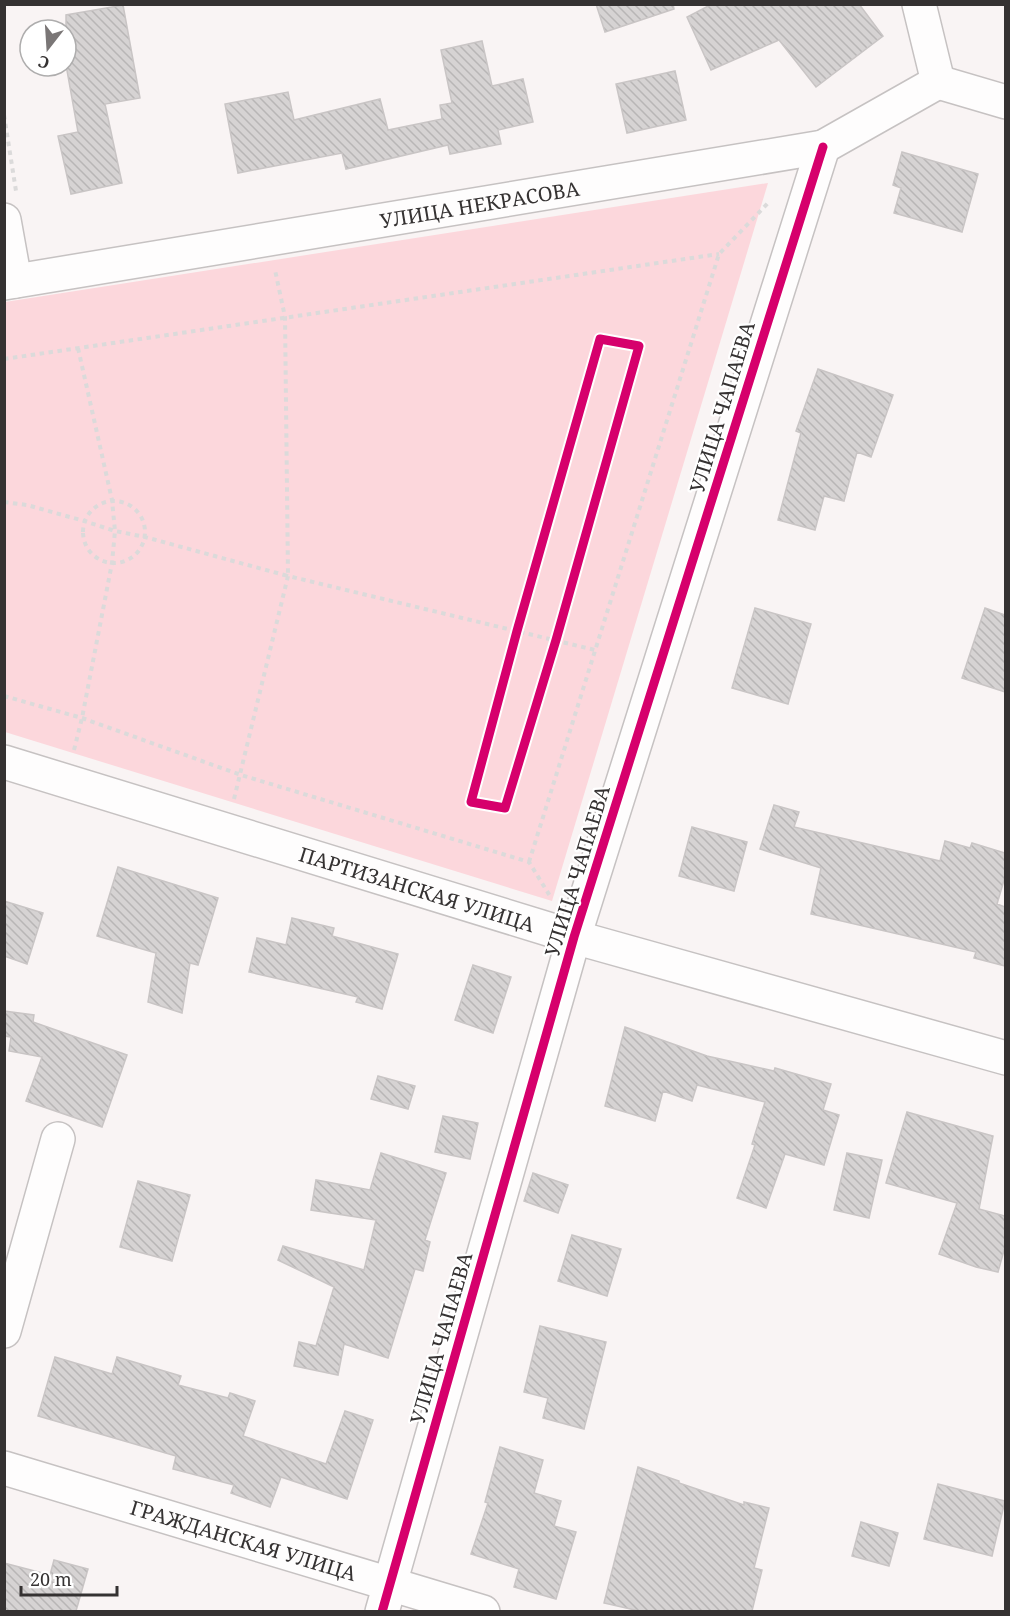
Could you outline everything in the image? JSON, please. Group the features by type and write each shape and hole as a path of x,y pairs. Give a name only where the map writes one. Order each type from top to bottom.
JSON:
{"street":[{"path":"919,4 938,82 1005,102"},
{"name":"УЛИЦА НЕКРАСОВА","path":"10,282 823,147 938,82"},
{"name":"УЛИЦА ЧАПАЕВА","path":"386,1598 574,937 823,147"},
{"path":"10,206 10,282"},
{"name":"ПАРТИЗАНСКАЯ УЛИЦА","path":"4,762 574,937 1005,1058"},
{"path":"4,1331 58,1139"},
{"name":"ГРАЖДАНСКАЯ УЛИЦА","path":"4,1468 386,1598 483,1611"}],"path":[{"path":"4,115 10,206"},
{"path":"4,359 719,254 529,862 241,775 82,718 4,696"},
{"path":"241,775 288,576 285,317 273,260"},
{"path":"78,348 112,500 116,531 82,718"},
{"path":"112,500 122,501 137,511 145,528 145,537 142,546 129,559 112,563 102,561 87,549 82,530 84,521 95,506 112,500"},
{"path":"4,502 27,505 288,576 595,650"},
{"path":"514,643 520,620"},
{"path":"552,651 559,629"}],"shaded area":[{"path":"768,183 552,901 5,732 5,302"}],"building":[{"path":"596,4 673,4 674,9 605,32"},
{"path":"712,4 859,4 883,36 816,87 779,40 711,70 687,17"},
{"path":"123,5 140,98 105,104 122,183 71,194 58,136 78,132 68,78 78,78 78,18 66,18 66,15"},
{"path":"482,41 492,86 523,79 533,122 498,130 501,144 450,154 448,145 346,169 342,153 238,173 225,104 288,92 294,120 380,99 388,130 442,119 440,105 452,103 441,50"},
{"path":"675,71 686,120 627,133 616,84"},
{"path":"902,152 978,174 962,232 894,213 901,188 893,185"},
{"path":"818,369 893,395 871,457 857,452 844,501 824,496 815,530 778,520 801,433 796,431"},
{"path":"755,608 811,624 788,704 732,688"},
{"path":"985,608 1005,615 1005,692 962,678"},
{"path":"774,805 799,812 794,827 940,861 945,841 970,848 972,843 1005,853 1005,877 997,904 1005,907 1005,966 974,958 976,952 811,914 821,868 760,849"},
{"path":"692,827 747,842 734,891 679,876"},
{"path":"118,867 218,898 198,965 190,963 182,1013 148,1002 156,953 97,936"},
{"path":"4,901 43,913 27,964 4,956"},
{"path":"292,918 334,928 332,936 398,954 382,1009 356,1002 358,997 249,972 257,938 286,945"},
{"path":"473,965 511,977 493,1033 455,1020"},
{"path":"4,1011 34,1015 33,1022 127,1055 102,1127 26,1101 42,1057 9,1051 11,1037 4,1036"},
{"path":"625,1027 707,1056 774,1071 775,1068 831,1084 823,1110 839,1115 824,1165 785,1154 766,1208 737,1198 755,1145 752,1144 765,1102 697,1085 692,1101 663,1091 655,1121 605,1106"},
{"path":"378,1076 415,1086 408,1109 371,1099"},
{"path":"907,1112 993,1136 979,1209 1005,1216 1005,1247 998,1272 939,1254 957,1203 886,1183"},
{"path":"443,1116 478,1123 470,1159 435,1152"},
{"path":"381,1153 446,1173 425,1240 430,1242 423,1271 415,1269 388,1358 344,1344 338,1375 294,1366 299,1342 316,1346 334,1287 278,1260 283,1246 364,1270 376,1220 311,1210 316,1180 370,1190"},
{"path":"847,1153 882,1160 869,1218 834,1210"},
{"path":"533,1173 568,1185 558,1213 524,1201"},
{"path":"138,1181 190,1195 172,1261 120,1247"},
{"path":"572,1235 621,1249 607,1296 558,1281"},
{"path":"540,1326 606,1342 584,1429 543,1418 548,1398 524,1392"},
{"path":"55,1357 112,1374 117,1357 181,1376 178,1385 228,1398 230,1393 255,1401 243,1436 326,1464 345,1411 373,1420 347,1499 281,1477 270,1507 231,1493 234,1485 173,1469 176,1456 38,1416"},
{"path":"500,1447 543,1460 534,1493 561,1501 554,1526 576,1532 556,1599 514,1587 519,1569 471,1554 488,1503 485,1502"},
{"path":"638,1467 744,1505 744,1502 769,1508 754,1568 762,1570 752,1611 639,1611 604,1603"},
{"path":"938,1484 1005,1501 992,1556 924,1539"},
{"path":"861,1522 898,1533 889,1566 852,1556"},
{"path":"54,1560 88,1569 76,1611 4,1611 4,1563 50,1575"}],"cycle path":[{"path":"382,1612 574,937 823,147"},
{"path":"600,339 639,346 556,640 505,808 471,802 600,339"}]}
